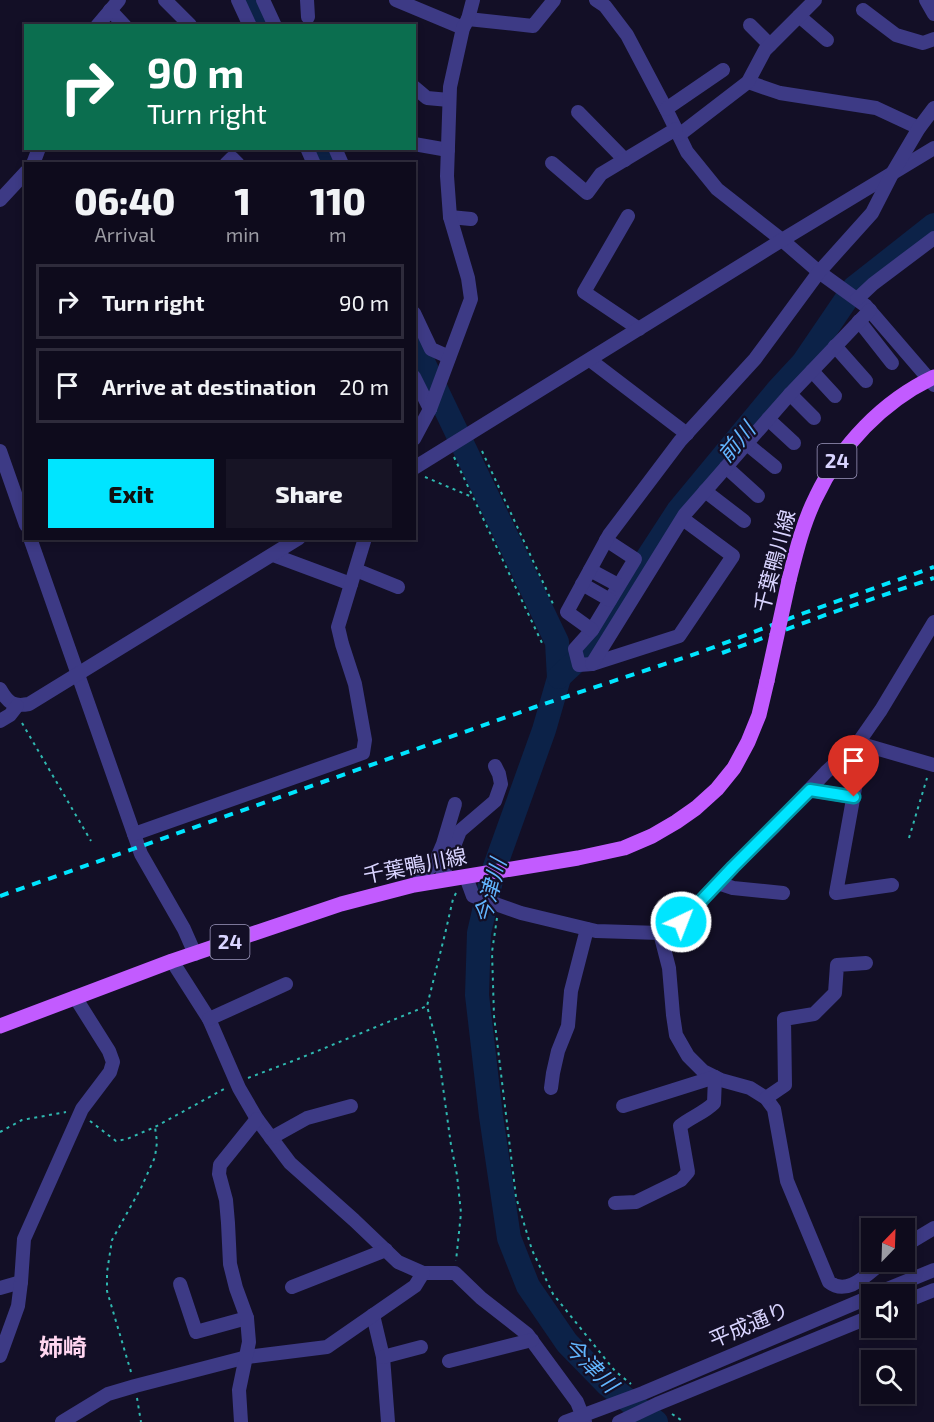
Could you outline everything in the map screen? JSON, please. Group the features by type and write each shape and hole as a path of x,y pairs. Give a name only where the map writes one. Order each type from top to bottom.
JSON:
{"main road":[{"name":"千葉鴨川線","path":"0,1026 172,961 341,904 441,879 466,877 624,848 676,822 717,789 734,768 748,742 759,715 796,550 815,498 837,460 891,403 911,389 932,381"}],"street":[{"path":"165,0 189,24"},
{"path":"238,0 249,24"},
{"path":"263,0 274,24"},
{"path":"307,0 308,17"},
{"path":"396,0 466,24 532,26 554,0"},
{"path":"417,424 430,409 471,299 468,278 450,217 447,176 450,87 473,0"},
{"path":"926,0 934,14"},
{"path":"604,2 627,35 687,152 717,189 819,272 870,310 932,381"},
{"path":"552,163 587,194 601,174 677,132 748,82 765,50 810,2"},
{"path":"99,24 115,5 124,24"},
{"path":"863,10 896,35 923,43 934,39"},
{"path":"799,16 827,40"},
{"path":"750,25 770,45"},
{"path":"666,109 723,70"},
{"path":"748,82 780,93 876,108 919,128"},
{"path":"416,89 427,98 449,100"},
{"path":"592,630 567,612 606,540 687,434 755,359 819,272 872,213 893,172 919,128 934,108"},
{"path":"578,112 626,160"},
{"path":"416,144 448,150"},
{"path":"419,472 449,447 934,148"},
{"path":"0,200 24,174"},
{"path":"628,216 584,292 639,329"},
{"path":"450,217 471,219"},
{"path":"857,299 873,284 934,238"},
{"path":"592,664 683,519 790,394 870,310"},
{"path":"416,317 431,349 449,357"},
{"path":"859,321 892,363"},
{"path":"836,346 867,381"},
{"path":"590,360 687,434"},
{"path":"812,371 835,396"},
{"path":"416,381 430,409"},
{"path":"790,394 814,418"},
{"path":"768,419 795,443"},
{"path":"747,444 775,467"},
{"path":"0,452 24,519"},
{"path":"726,467 758,496"},
{"path":"705,491 744,521"},
{"path":"606,540 635,559 592,630 575,649 579,665 592,664 679,636 733,556 683,519"},
{"path":"31,540 141,854 184,929 195,954"},
{"path":"0,689 6,699 17,706 29,704 296,540"},
{"path":"134,834 363,753 365,740 355,684 338,627 364,540"},
{"path":"273,555 351,584"},
{"path":"356,570 398,587"},
{"path":"590,570 618,585"},
{"path":"582,584 610,600"},
{"path":"466,877 473,896 521,913 596,931 660,933 681,922 826,772 861,743 934,622"},
{"path":"0,721 10,715 17,706"},
{"path":"861,743 933,764"},
{"path":"861,743 854,797 836,893 892,885"},
{"path":"441,879 460,831 495,801 501,784 500,774 495,766"},
{"path":"810,790 854,797"},
{"path":"414,885 422,874 434,865 455,804"},
{"path":"718,883 733,888 783,892"},
{"path":"551,1089 558,1051 568,1026 571,991 587,928"},
{"path":"660,933 669,968 676,1035 688,1056 703,1071 721,1080 750,1088 766,1098 774,1109 787,1181 829,1282 835,1287 846,1287 858,1282 870,1272"},
{"path":"172,961 209,1019 236,1082 257,1119 290,1163 398,1262 423,1273 455,1273 481,1298 527,1334 577,1402 584,1418 565,1422"},
{"path":"766,1098 784,1085 784,1019 814,1014 835,993 837,965 866,963"},
{"path":"209,1019 286,984"},
{"path":"0,1356 18,1306 24,1239 81,1114 110,1072 113,1062 109,1051 75,997"},
{"path":"623,1106 715,1077"},
{"path":"615,1203 636,1202 685,1177 688,1172 680,1126 700,1115 714,1103 715,1077"},
{"path":"271,1138 307,1118 351,1106"},
{"path":"241,1422 239,1390 249,1342 247,1318 230,1264 226,1200 219,1174 220,1165 257,1119"},
{"path":"915,1239 934,1228"},
{"path":"292,1287 386,1250"},
{"name":"平成通り","path":"900,1284 934,1270"},
{"path":"62,1422 108,1394 135,1386 247,1357 327,1347 415,1286 423,1273"},
{"path":"0,1288 21,1282"},
{"path":"180,1284 196,1332 247,1318"},
{"path":"842,1287 857,1322"},
{"path":"915,1298 934,1290"},
{"name":"平成通り","path":"584,1418 610,1404 643,1393 861,1300"},
{"path":"373,1315 383,1357 388,1422"},
{"name":"平成通り","path":"622,1421 657,1404 861,1320"},
{"path":"448,1361 532,1340"},
{"path":"383,1357 421,1347"}],"path":[{"path":"449,447 542,644"},
{"path":"482,451 555,607"},
{"path":"419,472 474,497"},
{"path":"17,706 19,717 91,841"},
{"path":"909,838 933,764"},
{"path":"455,1273 461,1213 437,1044 427,1006 453,899 466,877"},
{"path":"498,905 492,952 495,1016 516,1197 532,1250 553,1294 615,1371 643,1393"},
{"path":"0,1132 22,1119 62,1112 81,1114 116,1141 127,1139 154,1127 236,1082 427,1006"},
{"path":"141,1422 135,1386 107,1291 107,1272 112,1240 155,1158 157,1142 154,1127"}],"waterway":[{"name":"今津川","path":"249,0 261,24"},
{"name":"今津川","path":"322,150 327,162"},
{"name":"前川","path":"559,677 587,651 678,511 803,363 854,288 934,225"},
{"name":"今津川","path":"416,347 557,642 559,678 544,730 493,872 479,933 477,995 491,1116 509,1238 528,1286 567,1343 608,1385 656,1422"}],"railway":[{"path":"0,896 535,707 701,652 934,567"},
{"path":"722,653 934,578"}],"district":[{"name":"姉崎","path":"63,1348"}],"route":[{"path":"681,922 810,790 854,797"}]}
